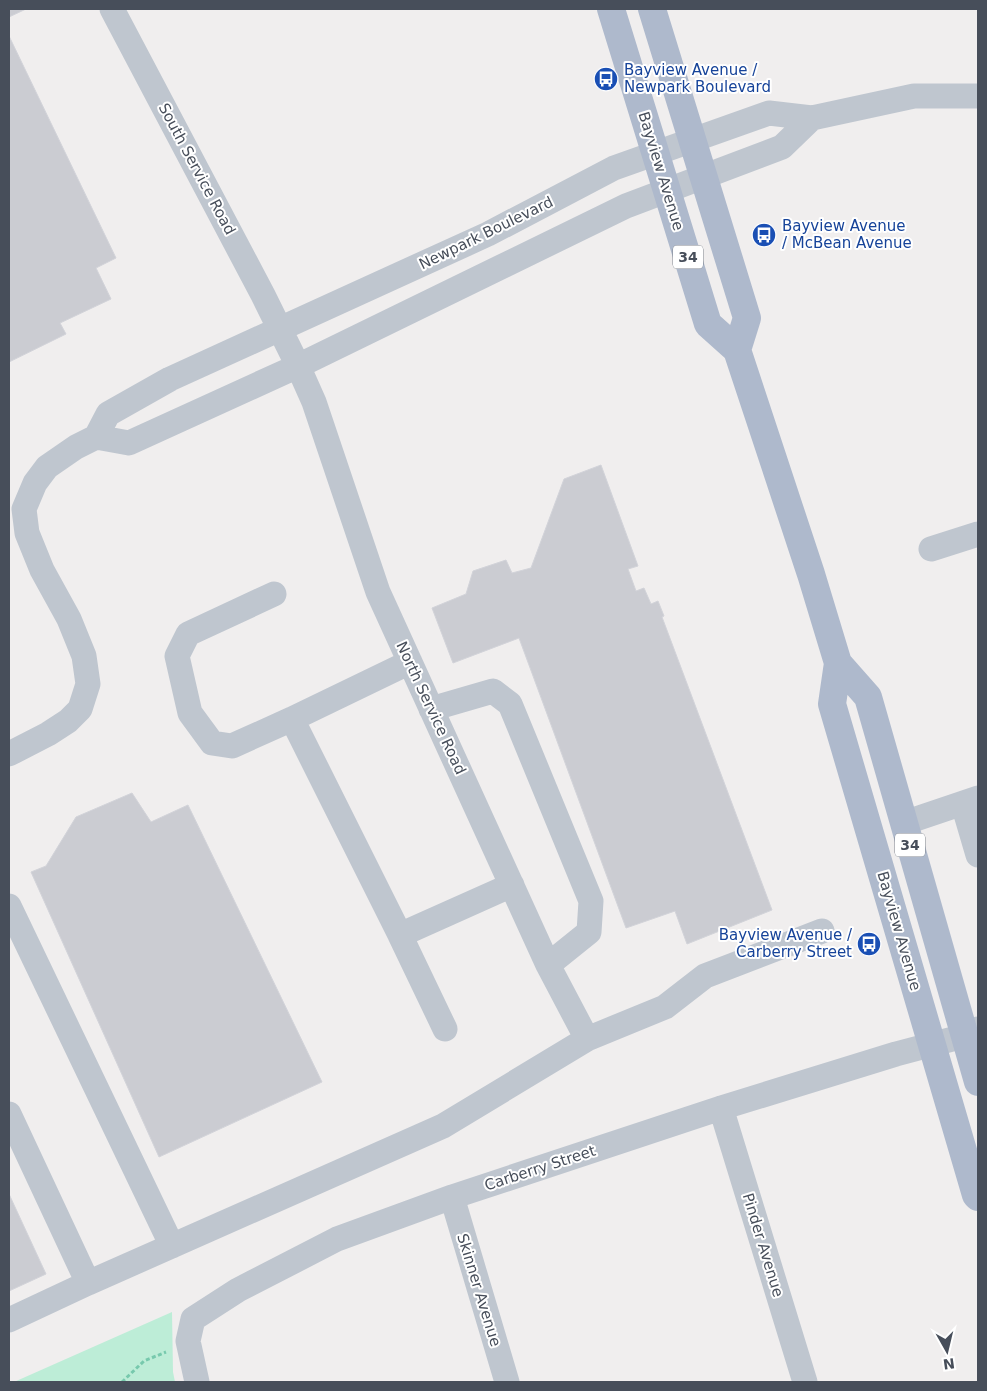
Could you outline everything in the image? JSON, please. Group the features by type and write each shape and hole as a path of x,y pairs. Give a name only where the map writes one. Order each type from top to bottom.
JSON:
{"main road":[{"name":"Bayview Avenue","path":"611,9 708,324 737,350 811,574 838,663 868,697 904,824 971,1032 978,1082"},
{"name":"34","path":"652,9 747,318 737,350"},
{"name":"Bayview Avenue","path":"838,663 832,704 978,1197"}],"street":[{"name":"South Service Road","path":"112,9 280,330"},
{"path":"9,754 48,734 68,721 80,709 88,684 84,656 69,619 42,570 27,533 24,509 35,483 47,467 76,446 96,437 129,444 188,415 298,366 626,206 782,147 812,118 914,96 978,96"},
{"name":"Newpark Boulevard","path":"96,437 108,414 170,379 488,234 614,168 769,113 812,118"},
{"path":"280,330 298,366"},
{"name":"North Service Road","path":"298,366 314,402 378,592 548,965 587,1039"},
{"path":"170,379 188,415"},
{"path":"930,550 978,534"},
{"path":"274,594 188,634 177,656 190,713 212,743 232,746 410,662"},
{"path":"431,709 493,691 510,704 591,901 589,932 548,965"},
{"path":"292,719 445,1028"},
{"path":"904,824 971,801 978,856"},
{"path":"400,934 512,885"},
{"path":"9,906 172,1246"},
{"path":"9,1320 88,1283 443,1126 587,1039 665,1008 705,976 822,932"},
{"name":"Carberry Street","path":"188,1341 193,1320 238,1290 337,1239 452,1197 721,1108 971,1032"},
{"name":"Pinder Avenue","path":"721,1108 806,1382"},
{"path":"9,1114 88,1283"},
{"name":"Skinner Avenue","path":"452,1197 508,1382"},
{"path":"188,1341 197,1382"}],"path":[{"path":"122,1382 144,1362 188,1341"}],"green space":[{"path":"172,1312 173,1372 175,1382 14,1382"}],"building":[{"path":"9,9 26,9 9,17"},
{"path":"9,36 116,258 96,268 111,299 60,323 66,334 9,362"},
{"path":"601,465 638,566 628,569 636,591 644,588 651,604 658,601 664,616 662,617 772,910 687,944 675,911 626,928 519,638 453,663 432,608 466,594 473,571 506,560 512,573 531,568 564,479"},
{"path":"132,793 151,822 188,805 322,1082 159,1157 31,872 46,866 76,817"},
{"path":"9,1194 46,1274 9,1291"}],"place":[{"name":"Bayview Avenue / Newpark Boulevard","path":"606,79"},
{"name":"Bayview Avenue / McBean Avenue","path":"764,235"},
{"name":"Bayview Avenue / Carberry Street","path":"869,944"}]}
